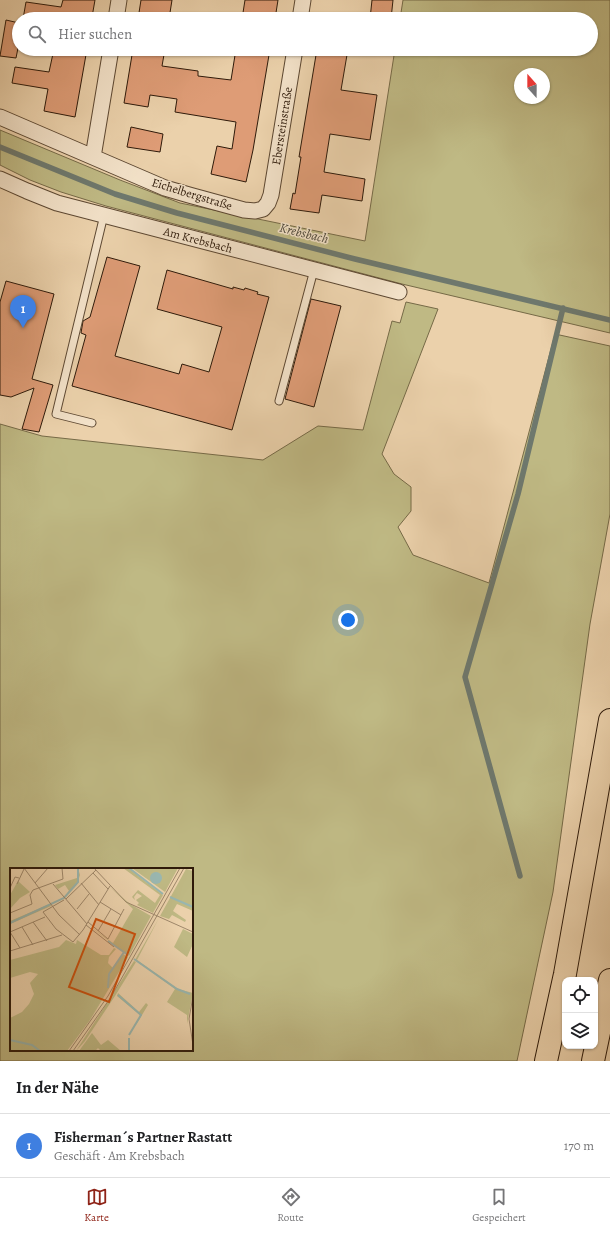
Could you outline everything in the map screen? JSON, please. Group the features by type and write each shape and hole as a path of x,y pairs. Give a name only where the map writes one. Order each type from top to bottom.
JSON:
{"highway":[{"path":"546,1061 565,974 610,720"},
{"path":"593,1061 610,980"}],"street":[{"path":"117,12 120,0"},
{"path":"301,12 303,0"},
{"path":"93,157 110,56"},
{"name":"Ebersteinstraße","path":"268,203 272,188 294,56"},
{"name":"Eichelbergstraße","path":"0,117 165,188 244,210 255,211 263,209 268,203"},
{"name":"Am Krebsbach","path":"0,179 57,203 399,292"}],"lane":[{"path":"92,423 56,414 104,215"},
{"path":"279,401 314,270"}],"shaded area":[{"path":"403,0 610,0 610,333 402,284 106,206 61,192 30,180 0,165 0,130 120,180 180,203 365,241 394,56 598,56 598,12 401,12"},
{"path":"406,302 438,309 382,454 394,474 411,487 411,511 398,527 413,555 489,583 555,334 610,346 610,514 590,624 553,892 517,1061 0,1061 0,424 42,436 263,460 318,426 363,430 392,321 400,323"}],"building":[{"path":"63,0 95,0 93,12 24,12 26,2 61,7"},
{"path":"141,0 172,0 170,12 139,12"},
{"path":"245,0 278,0 276,12 243,12"},
{"path":"372,0 393,0 392,12 371,12"},
{"path":"6,20 12,21 12,56 16,56 16,58 0,56"},
{"path":"52,56 86,56 75,117 44,111 48,89 12,83 15,67 49,72"},
{"path":"132,56 164,56 162,66 198,71 198,76 231,80 235,56 269,56 246,182 211,174 217,146 232,149 236,122 175,112 177,99 150,95 148,107 124,103"},
{"path":"316,56 347,56 341,90 377,95 370,140 330,134 324,172 365,179 362,201 322,195 319,213 290,209 293,193 295,194 301,157 299,157"},
{"path":"131,127 163,134 160,152 127,147"},
{"path":"107,257 140,266 115,356 179,374 182,364 209,372 222,327 157,309 167,270 233,289 233,287 244,290 245,288 258,292 257,294 269,297 232,430 72,386 86,335 81,333 83,321 90,317"},
{"path":"6,281 54,294 32,379 53,385 39,432 22,429 34,388 11,397 0,395 0,302"},
{"path":"311,299 341,306 314,407 285,399"}],"waterway":[{"name":"Krebsbach","path":"0,147 115,194 177,213 355,259 610,320"},
{"path":"520,876 465,677 518,494 563,308"}],"place":[{"name":"Fisherman´s Partner Rastatt","path":"23,328"}]}
